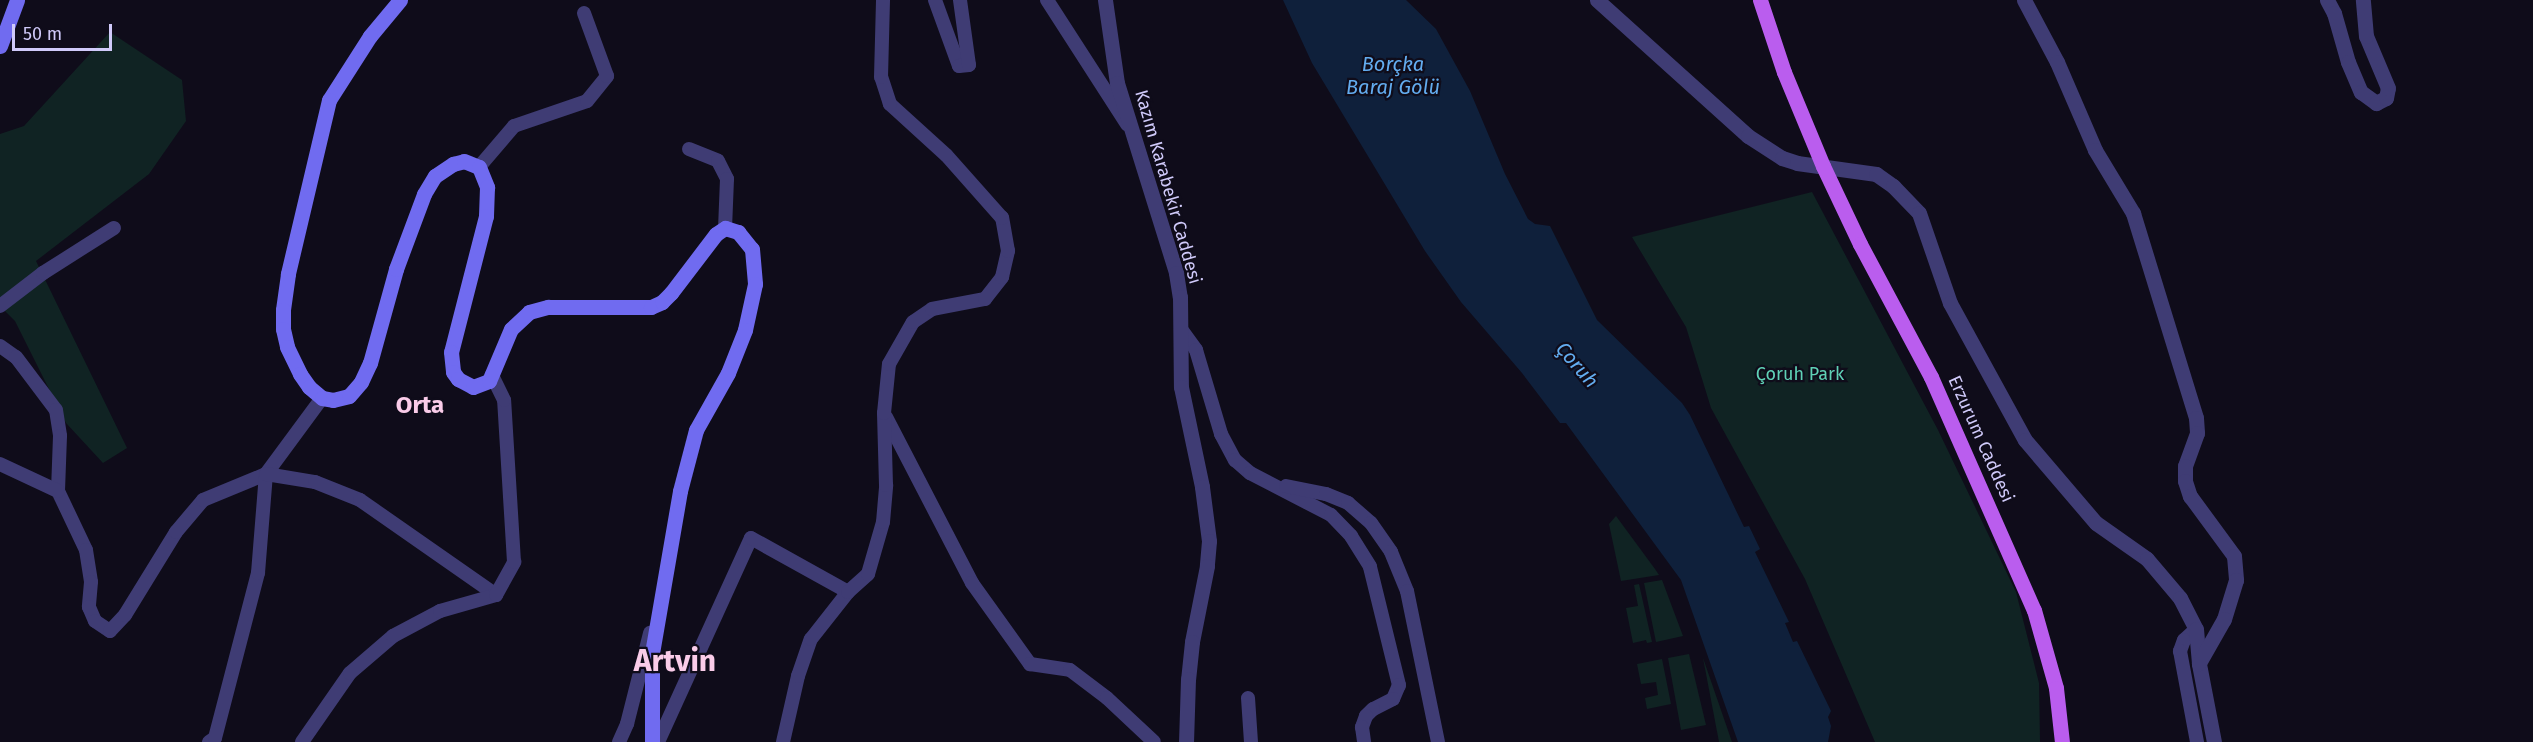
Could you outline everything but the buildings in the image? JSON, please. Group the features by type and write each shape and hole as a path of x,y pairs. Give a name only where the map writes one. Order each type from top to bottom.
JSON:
{"main road":[{"path":"0,46 17,0"},
{"path":"400,0 370,36 329,100 288,274 283,310 283,329 287,347 300,374 309,387 322,398 333,400 349,396 366,373 396,269 429,183 453,164 464,161 479,167 487,187 486,216 455,330 451,362 453,372 464,385 482,386 492,375 510,328 529,312 548,307 651,308 672,293 716,234 725,228 738,232 752,249 755,284 737,352 699,425 690,448 657,614 652,653 652,742"},
{"name":"Erzurum Caddesi","path":"1760,0 1784,72 1823,166 1860,244 1931,377 2022,580 2051,662 2061,716 2062,742"}],"street":[{"path":"783,742 798,676 811,639 848,592 868,574 883,522 886,485 884,413 889,364 913,322 932,309 985,299 1002,277 1008,251 1002,218 946,155 890,104 881,77 883,0"},
{"path":"935,0 958,66 969,65 960,0"},
{"path":"1047,0 1129,128"},
{"name":"Kazım Karabekir Caddesi","path":"1105,0 1115,72 1129,128 1176,273 1180,297 1181,387 1209,541 1190,660 1186,742"},
{"path":"1597,0 1748,136 1782,158 1876,174 1893,186 1918,213 1950,303 2025,440 2097,523 2147,559 2180,598 2196,629 2199,664 2214,742"},
{"path":"2024,0 2057,62 2090,140 2137,224 2196,418 2198,433 2185,466 2185,480 2190,496 2234,556 2236,580 2224,619 2199,664"},
{"path":"2327,0 2361,92 2376,103 2386,98 2388,88 2366,36 2363,0"},
{"path":"479,167 514,126 587,101 607,76 584,13"},
{"path":"688,149 718,161 727,179 725,228"},
{"path":"0,306 44,273 114,228"},
{"path":"1181,329 1197,350 1227,449 1242,467 1331,515 1358,545 1370,567 1399,685 1393,699 1373,709 1366,716 1362,727 1364,742"},
{"path":"0,346 16,357 56,411 60,436 58,491 86,550 91,582 89,607 95,621 110,631 125,615 176,532 203,500 267,474 315,482 360,500 496,595"},
{"path":"302,742 350,673 393,636 440,611 496,595 514,562 504,400 492,375"},
{"path":"213,741 258,573 267,474 322,398"},
{"path":"884,413 972,583 1030,664 1071,670 1107,698 1154,742"},
{"path":"0,464 58,491"},
{"path":"1275,484 1326,494 1348,502 1366,518 1386,545 1407,591 1438,742"},
{"path":"658,742 751,538 848,592"},
{"path":"619,742 627,724 643,655 657,614"},
{"path":"2196,629 2184,640 2180,651 2197,742"},
{"path":"1248,698 1251,742"}],"green space":[{"path":"110,32 182,80 186,121 149,174 36,261 127,448 103,463 66,423 15,321 0,306 0,134 24,126"},
{"name":"Çoruh Park","path":"1812,192 1938,430 2016,592 2039,683 2040,742 1875,742 1805,579 1711,408 1686,327 1632,237"},
{"path":"1616,516 1659,575 1621,581 1609,524"},
{"path":"1662,580 1683,636 1656,642 1644,583"},
{"path":"1639,584 1652,642 1647,643 1646,640 1633,643 1626,608 1638,606 1634,585"},
{"path":"1689,654 1706,725 1681,730 1668,658"},
{"path":"1703,658 1732,742 1719,742"},
{"path":"1662,659 1671,704 1647,709 1645,698 1658,695 1656,682 1641,684 1637,664"}],"water":[{"name":"Borçka Baraj Gölü","path":"1283,0 1406,0 1436,29 1470,91 1505,174 1528,219 1535,224 1550,226 1597,320 1682,403 1690,415 1744,527 1749,526 1760,549 1755,552 1789,622 1785,623 1793,642 1797,641 1831,711 1828,717 1831,726 1828,742 1738,742 1681,580 1566,423 1560,423 1522,373 1461,302 1425,251 1312,63"}],"district":[{"name":"Orta","path":"420,406"},
{"name":"Artvin","path":"675,661"}],"water label":[{"name":"Çoruh","path":"1577,365"}]}
